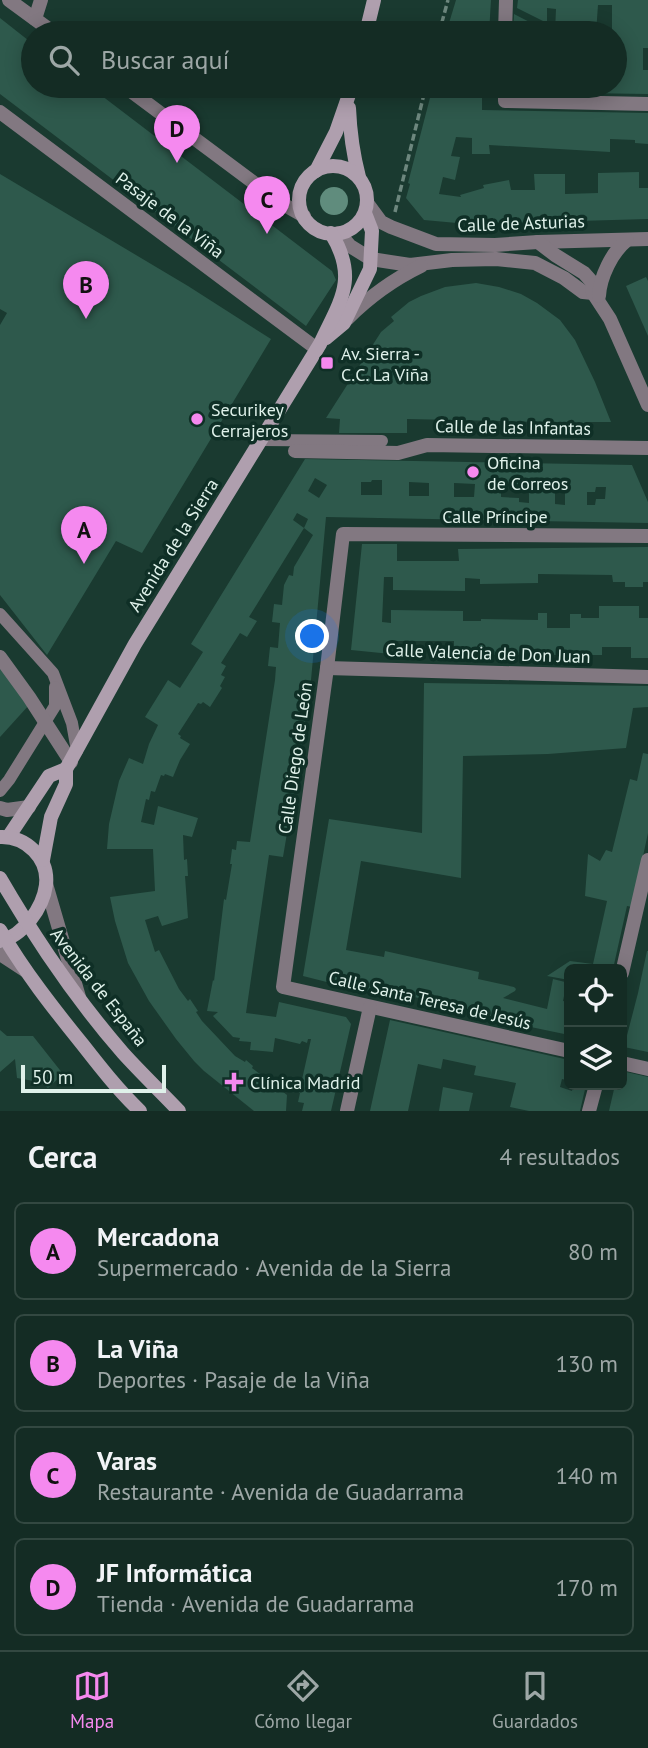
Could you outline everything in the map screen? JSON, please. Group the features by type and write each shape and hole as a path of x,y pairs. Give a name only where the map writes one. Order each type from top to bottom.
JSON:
{"street":[{"path":"9,0 38,21"},
{"path":"35,19 41,0"},
{"path":"369,21 374,0"},
{"path":"505,21 506,0"},
{"path":"140,98 281,203 304,216"},
{"path":"316,171 336,132 348,98"},
{"path":"350,98 352,153 366,190 366,208 359,223 349,230 335,233 310,225 300,204 303,185 309,177 329,166 350,170 360,178"},
{"path":"505,98 505,101 648,104"},
{"name":"Pasaje de la Viña","path":"0,112 319,346"},
{"name":"Calle de Asturias","path":"366,208 391,228 436,244 495,245 648,239"},
{"name":"Avenida de la Sierra","path":"344,323 370,269 372,231 366,208"},
{"name":"Calle de Asturias","path":"335,233 371,259 410,265 496,259 535,263 596,297"},
{"name":"Avenida de la Sierra","path":"43,860 51,817 66,784 71,761 135,645 319,346 342,296 346,280 341,249 335,233"},
{"path":"596,297 602,276 627,240"},
{"path":"538,242 584,273 592,282 596,297 610,319 648,405"},
{"name":"Avenida de la Sierra","path":"319,346 383,288 429,262"},
{"name":"Calle de las Infantas","path":"295,451 398,453 428,445 648,449"},
{"name":"Calle Príncipe","path":"342,534 648,536"},
{"name":"Calle Diego de León","path":"283,986 327,668 342,534"},
{"path":"0,657 71,761"},
{"name":"Calle Valencia de Don Juan","path":"327,668 648,677"},
{"name":"Avenida de la Sierra","path":"4,836 29,807 49,776 71,761"},
{"path":"0,808 7,810 29,807"},
{"path":"4,836 28,844 43,860 47,884 79,998"},
{"path":"624,964 648,860"},
{"name":"Avenida de España","path":"0,878 27,925 79,998 123,1053 179,1111"},
{"path":"47,884 39,907 27,925 2,937 53,1008 123,1095 140,1111"},
{"path":"0,954 26,971"},
{"name":"Calle Santa Teresa de Jesús","path":"283,986 564,1050"},
{"path":"347,1111 370,1007"},
{"path":"627,1064 648,1069"},
{"path":"589,1111 595,1090"}],"lane":[{"path":"261,440 382,441"},
{"path":"0,614 54,676 72,723 71,761"},
{"path":"0,791 55,706 54,676"}],"path":[{"path":"442,21 448,0"},
{"path":"391,228 423,98"}],"shaded area":[{"path":"334,187 344,191 348,201 344,211 334,215 324,211 320,201 324,191"}],"building":[{"path":"456,0 491,0 490,21 450,21"},
{"path":"518,0 648,0 648,48 643,48 643,70 648,70 648,94 627,94 627,21 612,21 612,5 598,5 597,21 555,21 556,9 547,8 547,21 543,21 517,8"},
{"path":"514,14 528,21 514,21"},
{"path":"0,18 21,35 21,98 105,98 332,271 336,280 306,326 0,94"},
{"path":"430,98 482,98 482,110 648,113 648,144 635,143 635,140 610,139 610,152 489,145 490,154 472,154 472,138 456,137 451,156 460,157 455,180 443,177 439,194 461,197 460,195 484,188 483,185 509,180 511,190 535,190 534,174 565,174 565,194 598,193 598,173 639,172 639,188 648,188 648,219 468,224 424,220 406,198 410,184 408,183"},
{"path":"0,174 188,286 271,339 142,553 116,541 47,655 0,595 0,325 7,313 0,309"},
{"path":"646,277 648,281 648,336 626,286"},
{"path":"476,283 521,294 560,320 575,340 611,422 586,422 585,436 540,435 541,422 407,419 407,433 339,433 340,419 326,418 381,332 394,321 391,317 421,296 445,287"},
{"path":"305,459 632,465 648,502 648,523 326,517 311,680 302,745 283,857 269,855 246,1013 276,1017 279,1002 346,1017 351,1024 331,1111 302,1111 304,1103 298,1102 311,1039 300,1044 275,1038 273,1052 250,1050 251,1042 239,1041 240,1038 233,1037 213,1016 218,1012 207,1011 214,981 232,849 236,850 237,841 250,842 275,680 276,667 268,666 270,647 278,648 280,623 272,622 274,604 282,605 284,585 289,575 293,576 294,567 313,535 304,528 249,617 257,621 247,637 240,633 221,663 226,666 221,675 225,677 220,686 222,688 210,707 203,702 198,703 178,734 190,744 173,777 161,775 155,792 151,791 149,800 146,799 141,822 154,825 158,806 198,818 192,837 183,835 184,860 187,859 188,876 185,876 188,918 162,926 158,916 145,920 155,952 159,950 179,989 188,1001 190,999 202,1021 235,1056 245,1062 246,1060 252,1068 287,1095 286,1111 254,1111 194,1061 149,1001 128,963 110,897 155,891 153,849 107,849 109,824 119,781 129,758 143,764 158,725 145,717 168,680 180,688 203,652 191,644","holes":["315,478 327,485 319,498 308,491","382,480 382,495 361,495 361,482","409,482 429,483 429,496 409,496","454,483 475,484 474,497 454,497","501,484 519,484 519,492 529,492 529,503 519,502 519,498 501,497","596,487 606,487 605,499 596,499 595,505 587,505 587,492 595,492","555,492 565,492 565,505 555,504","297,513 308,519 304,528 293,520"]},
{"path":"362,544 397,544 397,561 459,561 458,549 648,547 648,582 643,582 643,587 625,587 625,582 613,582 612,575 538,574 538,583 480,584 480,579 465,578 465,591 393,590 393,577 384,577 382,622 391,623 391,610 463,611 463,621 538,620 538,613 547,613 547,628 570,628 570,614 581,614 581,618 599,618 599,606 639,606 639,618 648,618 648,658 631,658 631,647 602,647 602,655 454,655 454,641 391,641 391,654 351,650"},
{"path":"0,664 29,705 0,737"},
{"path":"424,683 648,686 648,707 633,708 626,748 548,754 463,756 461,878 361,861 346,950 384,957 385,951 479,972 478,979 516,989 503,998 547,1009 553,979 564,982 564,1034 474,1015 470,1013 471,1010 375,988 374,994 303,976 329,819 422,833"},
{"path":"643,753 648,754 648,833 632,907 627,906 614,964 593,964 607,901 585,896 588,854 600,861 606,850 612,852 630,779 637,781"},
{"path":"648,951 648,1052 627,1048 627,1035"},
{"path":"570,961 593,964 565,964"},
{"path":"564,965 564,979 547,976"},
{"path":"390,1020 564,1059 564,1080 560,1087 572,1091 585,1090 580,1111 529,1111 510,1107 516,1083 474,1075 476,1066 443,1059 441,1069 418,1064 408,1111 370,1111"},
{"path":"0,1030 7,1036 33,1036 63,1074 48,1088 39,1082 17,1078 15,1059 0,1072"},
{"path":"627,1072 648,1077 648,1111 609,1111 614,1090 627,1090"},
{"path":"443,1087 473,1093 469,1111 439,1111"}],"place":[{"name":"JF Informática","path":"177,163"},
{"name":"Varas","path":"267,234"},
{"name":"La Viña","path":"86,319"},
{"name":"Av. Sierra - C.C. La Viña","path":"327,363"},
{"name":"Securikey Cerrajeros","path":"197,419"},
{"name":"Oficina de Correos","path":"473,472"},
{"name":"Mercadona","path":"84,564"},
{"name":"Clínica Madrid","path":"234,1082"}]}
